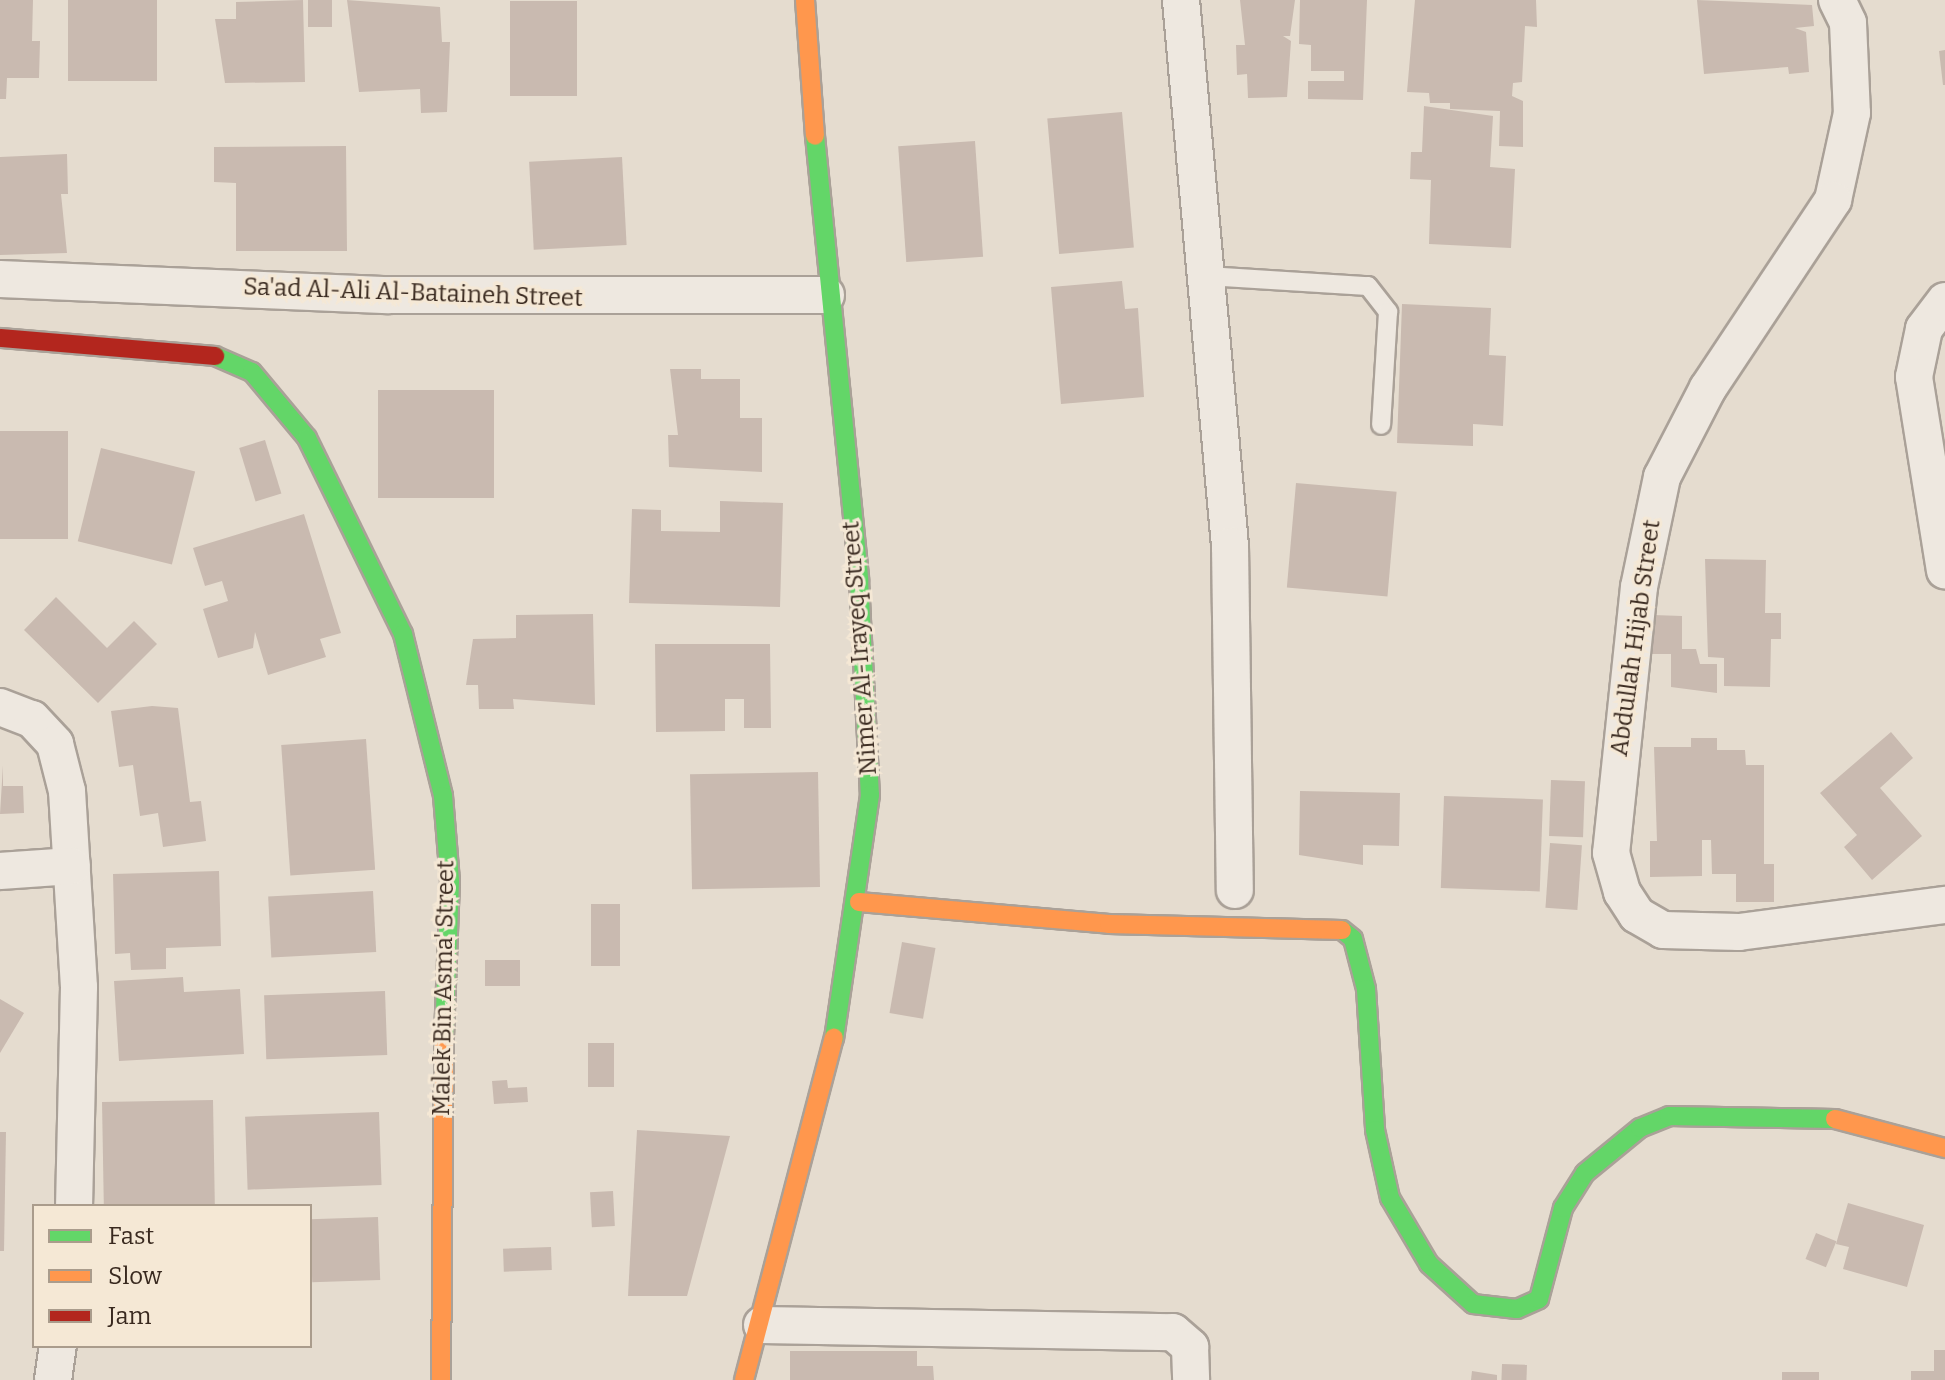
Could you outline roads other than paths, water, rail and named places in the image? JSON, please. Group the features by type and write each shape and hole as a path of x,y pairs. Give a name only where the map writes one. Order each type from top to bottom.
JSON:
{"street":[{"name":"Nimer Al-Irayeq Street","path":"744,1380 762,1325 859,902 870,795 867,691 826,295 805,0"},
{"path":"1181,0 1230,546 1235,890"},
{"name":"Abdullah Hijab Street","path":"1837,0 1848,23 1852,113 1833,200 1708,388 1662,477 1639,587 1611,853 1629,904 1663,930 1739,932 1945,905"},
{"name":"Sa'ad Al-Ali Al-Bataineh Street","path":"0,279 389,295 826,295"},
{"path":"1945,301 1924,329 1914,377 1945,571"},
{"name":"Malek Bin Asma' Street","path":"0,338 221,356 252,372 281,399 307,438 403,634 443,796 450,881 437,1217 441,1380"},
{"path":"0,707 32,719 55,744 72,866 80,1094 74,1204"},
{"path":"0,871 72,866"},
{"path":"859,902 1109,924 1341,929 1353,939 1366,989 1375,1130 1390,1198 1429,1264 1473,1304 1517,1309 1539,1299 1563,1208 1585,1173 1640,1128 1669,1116 1813,1113 1945,1148"},
{"path":"762,1325 1173,1332 1190,1347 1191,1380"},
{"path":"53,1380 58,1348"}],"lane":[{"path":"1207,276 1368,286 1388,312 1381,425"}]}
